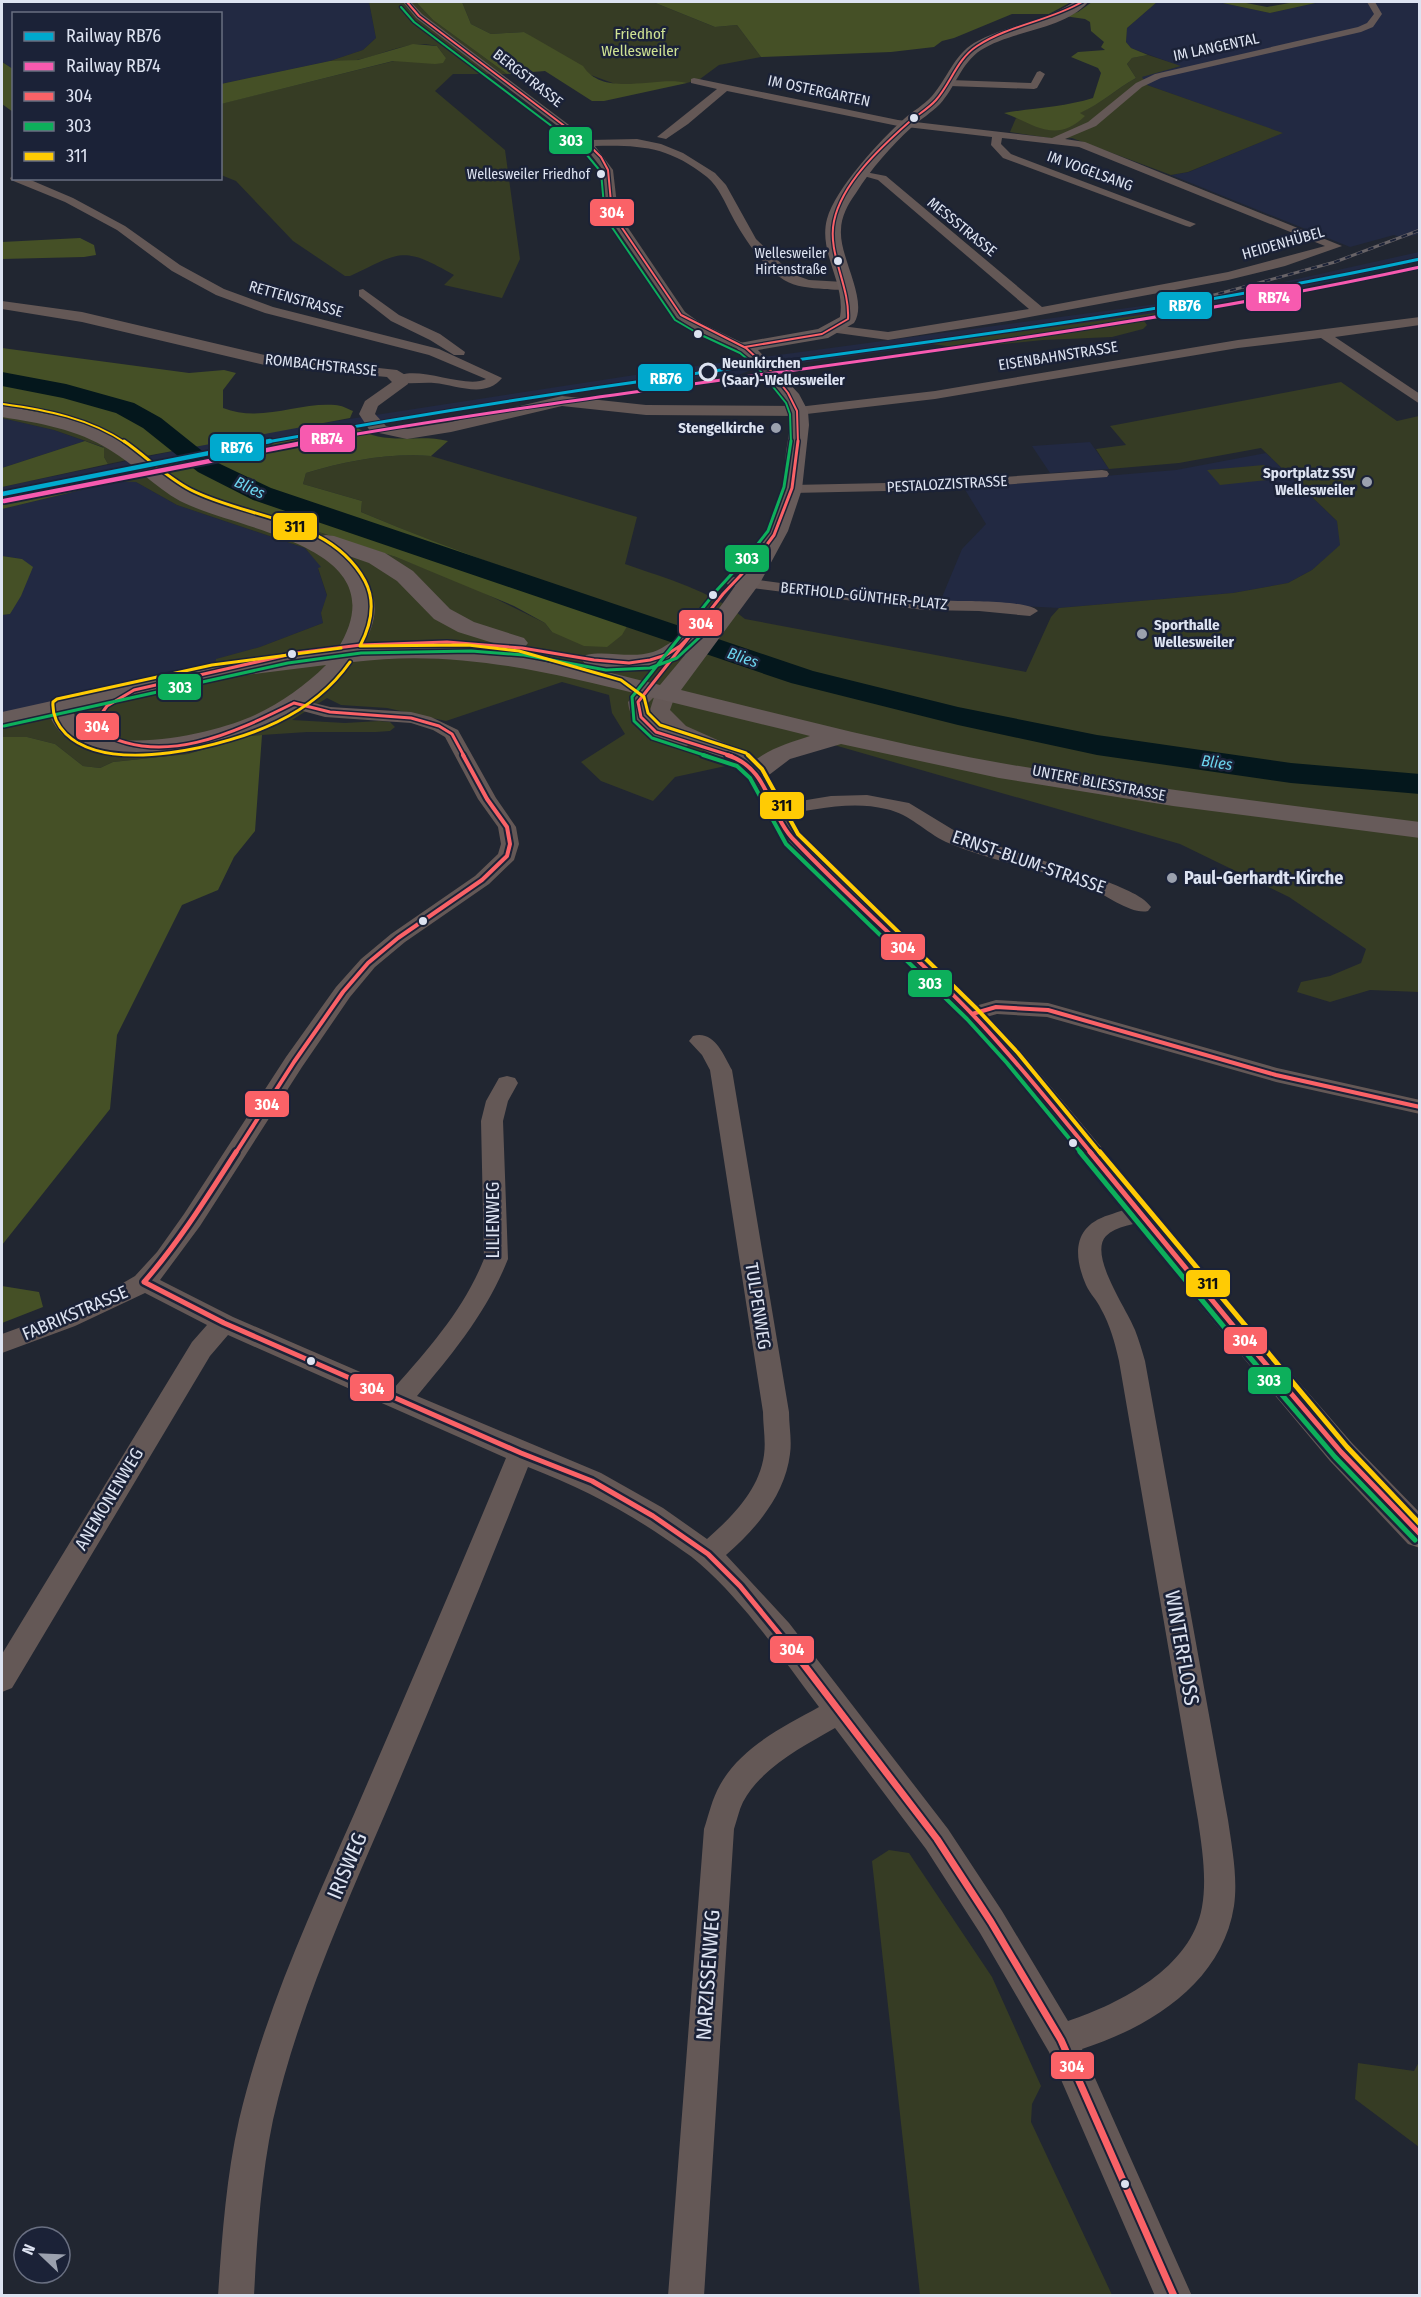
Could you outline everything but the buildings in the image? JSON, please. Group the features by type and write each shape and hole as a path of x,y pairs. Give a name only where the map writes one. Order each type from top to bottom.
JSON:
{"main road":[{"path":"745,347 803,338 834,329 848,318 850,312 833,243 832,230 845,198 907,124 935,100 974,48 1066,11 1082,2"},
{"path":"671,673 736,590 774,536 787,509 792,489 799,425 798,411 792,398 777,378 745,347"},
{"path":"2,411 102,436 131,454 159,480 179,492 218,509 376,558 405,576 442,614 466,627 556,653"},
{"path":"2,724 39,728 124,747 151,747 204,740 234,732 294,704 325,681 342,663 364,622 365,602 350,570 321,547 296,534"},
{"name":"UNTERE BLIESSTRASSE","path":"2,719 214,672 249,662 320,649 379,644 472,643 512,646 671,673 789,709 1069,778 1173,798"},
{"name":"UNTERE BLIESSTRASSE","path":"214,672 376,652 468,652 518,658 618,687 671,673 843,737 999,770 1173,798"},
{"path":"124,692 97,715 97,730 105,736 123,742 151,747"},
{"path":"58,706 69,729 96,742"},
{"path":"748,766 830,738 843,737"},
{"path":"1173,798 1419,830"}],"street":[{"name":"BERGSTRASSE","path":"406,2 419,16 587,143 601,157 608,170 612,213 681,315 695,325 745,347"},
{"name":"IM LANGENTAL","path":"1056,139 1092,124 1139,85 1158,76 1361,29 1370,25 1378,14 1371,2"},
{"path":"950,82 1034,86 1040,74"},
{"name":"IM OSTERGARTEN","path":"694,81 907,124"},
{"path":"662,137 684,122 725,87"},
{"name":"HEIDENHÜBEL","path":"834,329 888,336 1228,276 1336,246 1092,147 1056,139 907,124"},
{"name":"IM VOGELSANG","path":"997,133 996,145 1007,156 1190,224"},
{"path":"587,143 638,141 679,155 711,175 721,185 751,241 788,278 807,284 844,286"},
{"name":"MESSSTRASSE","path":"864,173 882,178 1039,311"},
{"name":"RETTENSTRASSE","path":"19,180 69,200 112,223 176,268 219,292 269,310 456,360 495,378 484,385 401,379"},
{"path":"363,293 395,318 454,347 460,356 456,360"},
{"name":"ROMBACHSTRASSE","path":"2,306 82,316 269,362 391,373 401,379 394,390 375,400 367,414 370,420 382,430 407,434 424,433 562,401 646,410 798,411"},
{"name":"EISENBAHNSTRASSE","path":"798,411 935,395 1239,344 1324,335 1419,321"},
{"path":"1324,335 1419,400"},
{"name":"PESTALOZZISTRASSE","path":"792,489 933,486 1102,474"},
{"name":"BERTHOLD-GÜNTHER-PLATZ","path":"736,590 1030,611"},
{"path":"671,673 641,717 656,732 748,766"},
{"path":"671,673 660,710 668,721 679,730 748,766 777,810 792,839 817,866 972,1014 1037,1086 1140,1214 1341,1452 1419,1535"},
{"name":"FABRIKSTRASSE","path":"2,1344 110,1301 144,1282 185,1230 294,1062 343,992 368,963 398,938 482,880 507,856 510,844 507,828 487,799 452,734 443,727 402,716 336,714 294,704"},
{"name":"ERNST-BLUM-STRASSE","path":"777,810 852,801 875,801 899,806 918,815 953,838 1101,885 1141,908"},
{"path":"972,1014 996,1007 1048,1010 1276,1076 1419,1107"},
{"name":"TULPENWEG","path":"700,1041 711,1051 720,1070 776,1412 777,1454 772,1475 756,1508 708,1554"},
{"name":"LILIENWEG","path":"399,1400 474,1305 488,1281 495,1259 492,1121 497,1101 507,1083"},
{"name":"WINTERFLOSS","path":"1060,2040 1112,2022 1162,1994 1202,1951 1218,1908 1220,1871 1213,1820 1132,1361 1124,1332 1111,1303 1098,1285 1088,1251 1095,1232 1110,1223 1140,1214"},
{"path":"144,1282 224,1323 521,1453 592,1481 653,1516 708,1554 771,1622 937,1839 991,1922 1060,2040 1174,2295"},
{"name":"ANEMONENWEG","path":"2,1679 201,1349 224,1323"},
{"name":"IRISWEG","path":"236,2295 240,2227 256,2121 283,2024 329,1908 456,1615 521,1453"},
{"name":"NARZISSENWEG","path":"686,2295 719,1829 730,1796 747,1770 791,1738 839,1711"}],"shaded area":[{"path":"2,2 369,2 376,38 363,50 330,61 222,84 222,12 12,12 12,68 2,62"},
{"path":"1157,2 1218,2 1270,13 1320,2 1419,2 1419,234 1403,238 1394,235 1350,247 1171,175 1189,172 1282,133 1147,85 1141,77 1180,66 1131,48 1126,42 1127,28"},
{"path":"1419,252 1419,262 1278,293 1149,315 751,370 739,375 615,386 474,407 337,430 2,500 2,487 265,432 674,369 1179,301 1266,286"},
{"path":"2,418 54,430 85,441 2,468"},
{"path":"1090,442 1109,469 1050,473 1032,446"},
{"path":"1266,453 1337,521 1341,545 1312,570 1288,583 1233,593 1059,608 940,602 962,549 986,524 964,488 1176,470"},
{"path":"112,481 136,482 177,505 305,548 322,567 318,569 327,596 321,613 323,623 260,647 217,659 214,673 2,720 2,615 10,614 22,559 2,556 2,509"}],"green space":[{"path":"369,2 416,2 433,20 507,74 453,74 435,91 505,150 520,259 502,298 444,285 454,275 437,265 412,256 392,257 350,276 345,276 293,241 236,181 222,175 222,104 394,61 446,58 437,46 424,44 397,48 357,60 330,61 363,50 376,38"},
{"path":"416,2 462,2 471,24 491,34 524,32 583,66 592,76 604,81 617,84 675,81 687,83 604,101 592,101 545,71 507,74 433,20"},
{"name":"Friedhof Wellesweiler","path":"462,2 653,2 715,27 737,25 761,57 719,65 700,79 687,83 618,85 588,74 524,32 491,34 471,24"},
{"path":"653,2 1071,2 1049,14 1012,14 942,41 934,47 891,52 761,57 737,25 715,27"},
{"path":"1092,2 1157,2 1127,28 1126,42 1131,48 1148,55 1132,58 1127,64 1136,78 1080,113 1085,116 1065,129 1046,130 1004,113 1093,98 1101,73 1098,68 1071,57 1078,52 1105,50 1101,47 1104,42 1091,31 1090,22 1064,16 1078,12"},
{"path":"1218,2 1241,2 1267,7 1295,2 1320,2 1270,13"},
{"path":"413,44 437,46 446,58 443,63 435,64 393,61 222,104 222,84 330,61 358,60"},
{"path":"1148,55 1181,66 1142,77 1147,85 1283,133 1188,172 1171,175 1072,138 1056,139 1010,132 1016,118 1049,130 1084,116 1079,113 1136,78 1127,64 1132,58"},
{"path":"2,62 12,68 12,111 2,104"},
{"path":"80,238 94,245 96,255 2,259 2,242"},
{"path":"1191,308 1194,310 1144,321 1147,325 1143,329 1112,337 1043,340 961,348 932,344"},
{"path":"2,348 189,373 224,370 236,373 223,390 223,408 237,412 265,413 321,405 337,405 353,411 350,418 146,456 109,433 80,422 2,404"},
{"path":"1341,382 1397,421 1419,416 1419,992 1370,990 1330,1002 1297,992 1301,982 1330,976 1361,963 1366,949 1289,897 1180,844 813,739 758,759 675,777 653,801 601,781 581,762 625,734 612,713 609,695 562,682 446,721 387,708 341,705 327,698 292,720 345,723 379,721 390,722 395,727 390,731 376,732 307,732 246,736 188,754 113,762 100,768 83,766 55,744 27,737 2,737 2,720 213,673 216,659 260,647 323,623 321,613 327,595 318,568 321,567 305,548 177,505 136,482 112,481 105,477 156,466 192,490 396,557 472,587 545,623 552,632 633,615 361,512 362,501 303,484 306,473 336,465 384,457 431,456 637,517 625,564 703,593 745,619 1026,672 1051,617 1059,608 1233,593 1288,583 1312,570 1340,545 1337,521 1261,448 1179,463 1109,469 1096,449 1126,445 1110,426"},
{"path":"2,404 80,422 109,433 146,456 108,464 104,457 103,447 54,430 2,418"},
{"path":"356,427 367,433 390,438 425,438 448,441 431,456 368,459 306,473 303,484 362,501 361,512 633,616 622,635 607,647 584,646 552,632 545,623 514,606 396,557 192,490 156,466"},
{"path":"85,441 104,448 104,457 108,464 2,487 2,468"},
{"path":"1264,465 1278,479 1220,485 1207,470"},
{"path":"105,477 112,481 2,509 2,500"},
{"path":"2,556 22,559 33,567 21,596 10,614 2,615"},
{"path":"262,735 255,831 234,857 218,890 182,905 117,1035 110,1109 2,1245 2,737 27,737 55,744 83,766 100,768 113,762 188,754 246,736"},
{"path":"2,1286 39,1292 43,1307 2,1323"},
{"path":"889,1850 909,1853 992,1977 1041,2086 1032,2104 1031,2122 1112,2295 920,2295 872,1861"},
{"path":"1419,2062 1419,2147 1355,2099 1358,2063 1414,2071"}],"waterway":[{"name":"Blies","path":"2,379 66,391 125,408 152,423 207,467 262,494 802,677 958,716 1097,745 1291,773 1420,784"}],"railway":[{"path":"1148,309 1203,298 1335,262 1420,230"}],"rail line":[{"name":"RB76","path":"2,494 174,459 433,413 692,374 1149,311 1330,279 1420,259"},
{"name":"RB74","path":"4,501 175,466 434,421 606,394 1149,319 1330,287 1420,267"}],"transit line":[{"name":"304","path":"407,2 419,16 587,143 601,157 608,170 612,213 681,315 752,352 783,386 797,411 799,428 796,467 786,507 774,535 763,551 723,594 638,702 641,717 656,732 741,759 756,773 792,839 972,1014 1013,1058 1235,1328 1341,1452 1420,1534"},
{"name":"304","path":"745,347 822,334 848,319 848,294 834,246 834,221 845,195 864,168 908,123 936,100 970,51 990,39 1057,15 1082,2"},
{"name":"303","path":"401,7 414,22 582,149 595,162 601,172 605,217 675,320 690,330 745,357 758,368 777,391 786,403 790,414 788,467 774,520 757,547 717,590 632,697 634,721 652,738 737,766 750,778 786,844 967,1019 1007,1063 1229,1333 1335,1457 1415,1540"},
{"name":"311","path":"3,404 50,412 96,426 124,441 191,490 213,500 292,525 339,549 357,567 371,596 370,618 360,646 468,645 519,651 621,680 644,697 648,713 660,725 746,753 762,769 798,834 977,1009 1018,1053 1241,1323 1347,1447 1420,1524"},
{"name":"304","path":"294,703 231,731 184,745 160,748 138,747 114,740 97,730 99,717 107,706 134,690 318,649 404,642 447,642 522,648 594,660 629,663 666,655 686,641 698,628"},
{"name":"303","path":"4,726 288,663 361,653 471,651 524,655 606,670 650,668 677,658 703,634"},
{"name":"311","path":"341,648 212,665 57,699 53,702 53,712 60,728 76,743 98,752 126,755 157,754 188,749 244,735 288,716 323,693 350,662"},
{"name":"304","path":"144,1282 165,1258 192,1220 294,1062 343,992 368,963 398,938 482,880 507,856 510,844 507,827 487,799 452,734 439,726 411,718 330,712 294,703"},
{"name":"304","path":"972,1014 996,1007 1048,1010 1276,1075 1420,1107"},
{"name":"304","path":"144,1282 224,1323 521,1453 592,1481 653,1516 708,1554 740,1586 779,1632 937,1839 991,1922 1061,2040 1174,2296"}],"place":[{"name":"Wellesweiler Friedhof","path":"601,174"},
{"name":"Wellesweiler Hirtenstraße","path":"838,261"},
{"name":"Neunkirchen (Saar)-Wellesweiler","path":"708,372"},
{"name":"Stengelkirche","path":"776,428"},
{"name":"Sportplatz SSV Wellesweiler","path":"1367,482"},
{"name":"Sporthalle Wellesweiler","path":"1142,634"},
{"name":"Paul-Gerhardt-Kirche","path":"1172,878"}]}
